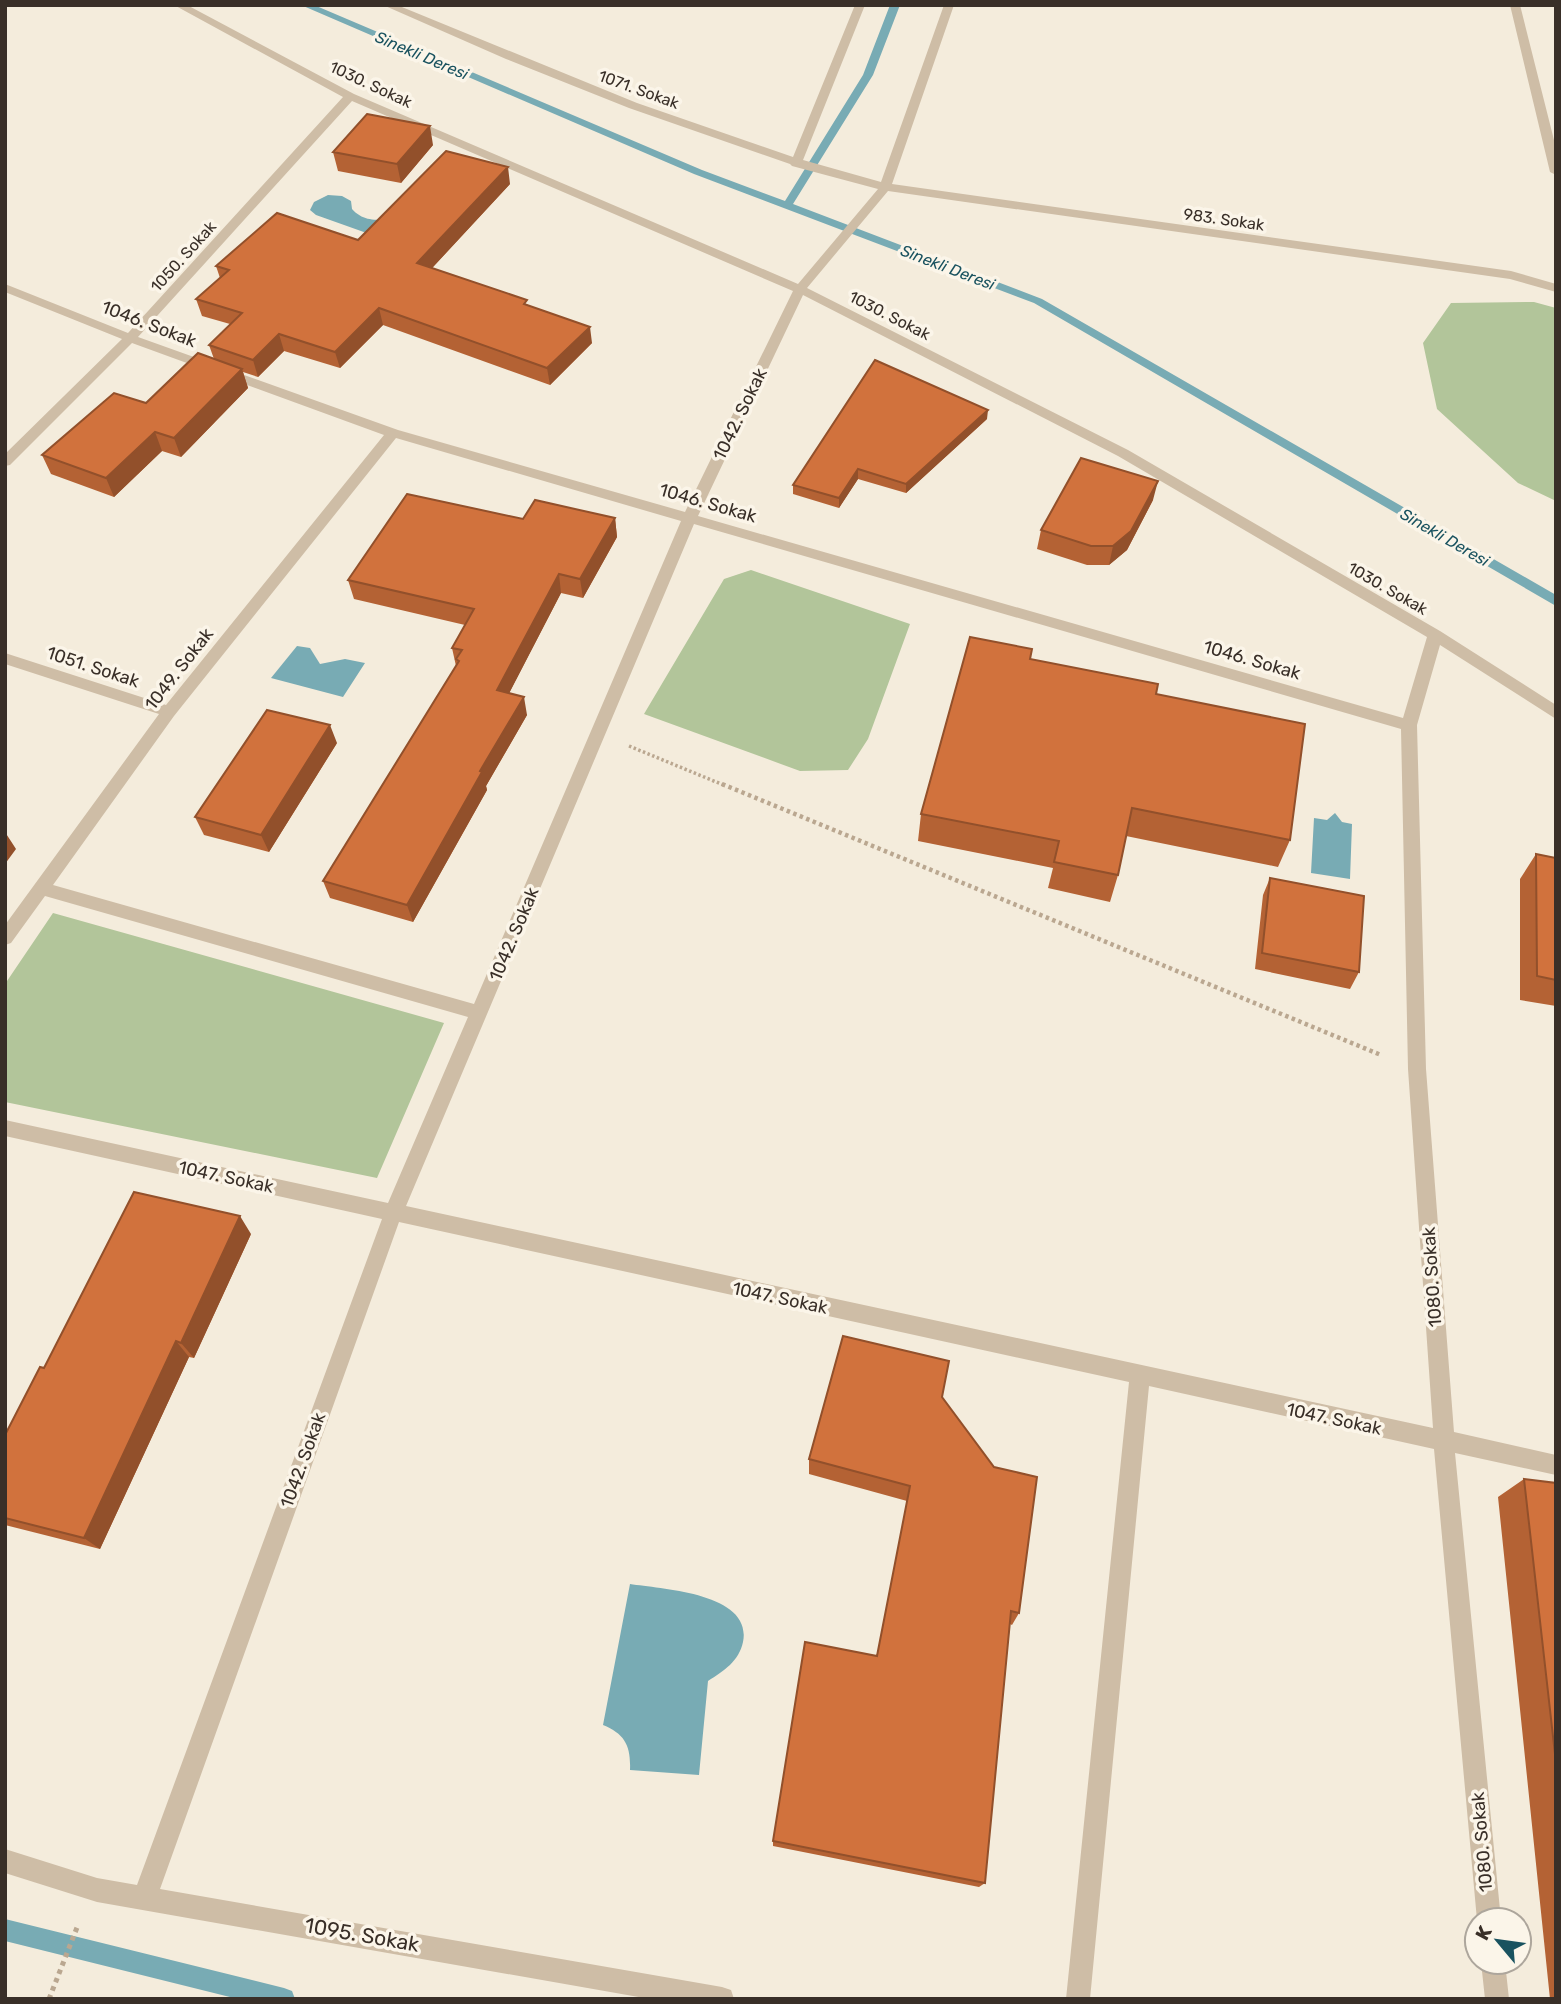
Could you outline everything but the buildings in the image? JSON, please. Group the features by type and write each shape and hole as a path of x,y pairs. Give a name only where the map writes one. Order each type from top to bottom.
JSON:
{"street":[{"name":"1030. Sokak","path":"179,5 349,96 800,289 1123,453 1435,635 1556,713"},
{"name":"1071. Sokak","path":"388,5 570,80 796,164 885,187"},
{"path":"408,14 417,5"},
{"path":"796,164 860,5"},
{"name":"1042. Sokak","path":"145,1896 393,1214 690,517 800,289 885,187 949,5"},
{"path":"1515,5 1556,172"},
{"name":"1050. Sokak","path":"5,462 130,338 349,96"},
{"name":"983. Sokak","path":"885,187 1511,275 1556,289"},
{"name":"1046. Sokak","path":"5,288 130,338 393,433 1409,725"},
{"name":"1049. Sokak","path":"5,938 169,712 393,433"},
{"name":"1080. Sokak","path":"1435,635 1409,725 1417,1069 1444,1442 1488,1906"},
{"name":"1051. Sokak","path":"5,658 169,712"},
{"path":"40,888 480,1013"},
{"name":"1047. Sokak","path":"5,1128 1140,1377 1556,1465"},
{"path":"1078,1999 1140,1377"},
{"name":"1095. Sokak","path":"5,1861 97,1890 145,1896 722,1999"},
{"path":"1495,1976 1497,1999"}],"path":[{"path":"599,734 1417,1069"},
{"path":"49,1999 80,1919"}],"green space":[{"path":"1534,302 1556,308 1556,501 1518,483 1437,409 1423,343 1451,303"},
{"path":"751,570 910,624 868,739 848,770 800,771 644,714 724,579"},
{"path":"53,913 444,1023 377,1178 5,1102 5,984"}],"water":[{"path":"328,195 342,196 351,201 352,209 364,217 387,220 375,236 316,215 310,210 314,202"},
{"path":"297,646 310,648 320,664 345,659 365,663 343,697 271,678"},
{"path":"1335,813 1342,822 1352,824 1350,879 1311,873 1314,818 1327,820"},
{"path":"630,1584 702,1596 720,1603 734,1613 742,1626 743,1642 738,1655 708,1681 699,1775 630,1770 625,1742 617,1732 603,1725"}],"waterway":[{"name":"Sinekli Deresi","path":"305,5 698,172 787,206"},
{"path":"787,206 868,75 895,5"},
{"name":"Sinekli Deresi","path":"787,206 1038,301 1556,601"},
{"path":"5,1930 284,1999"}]}
